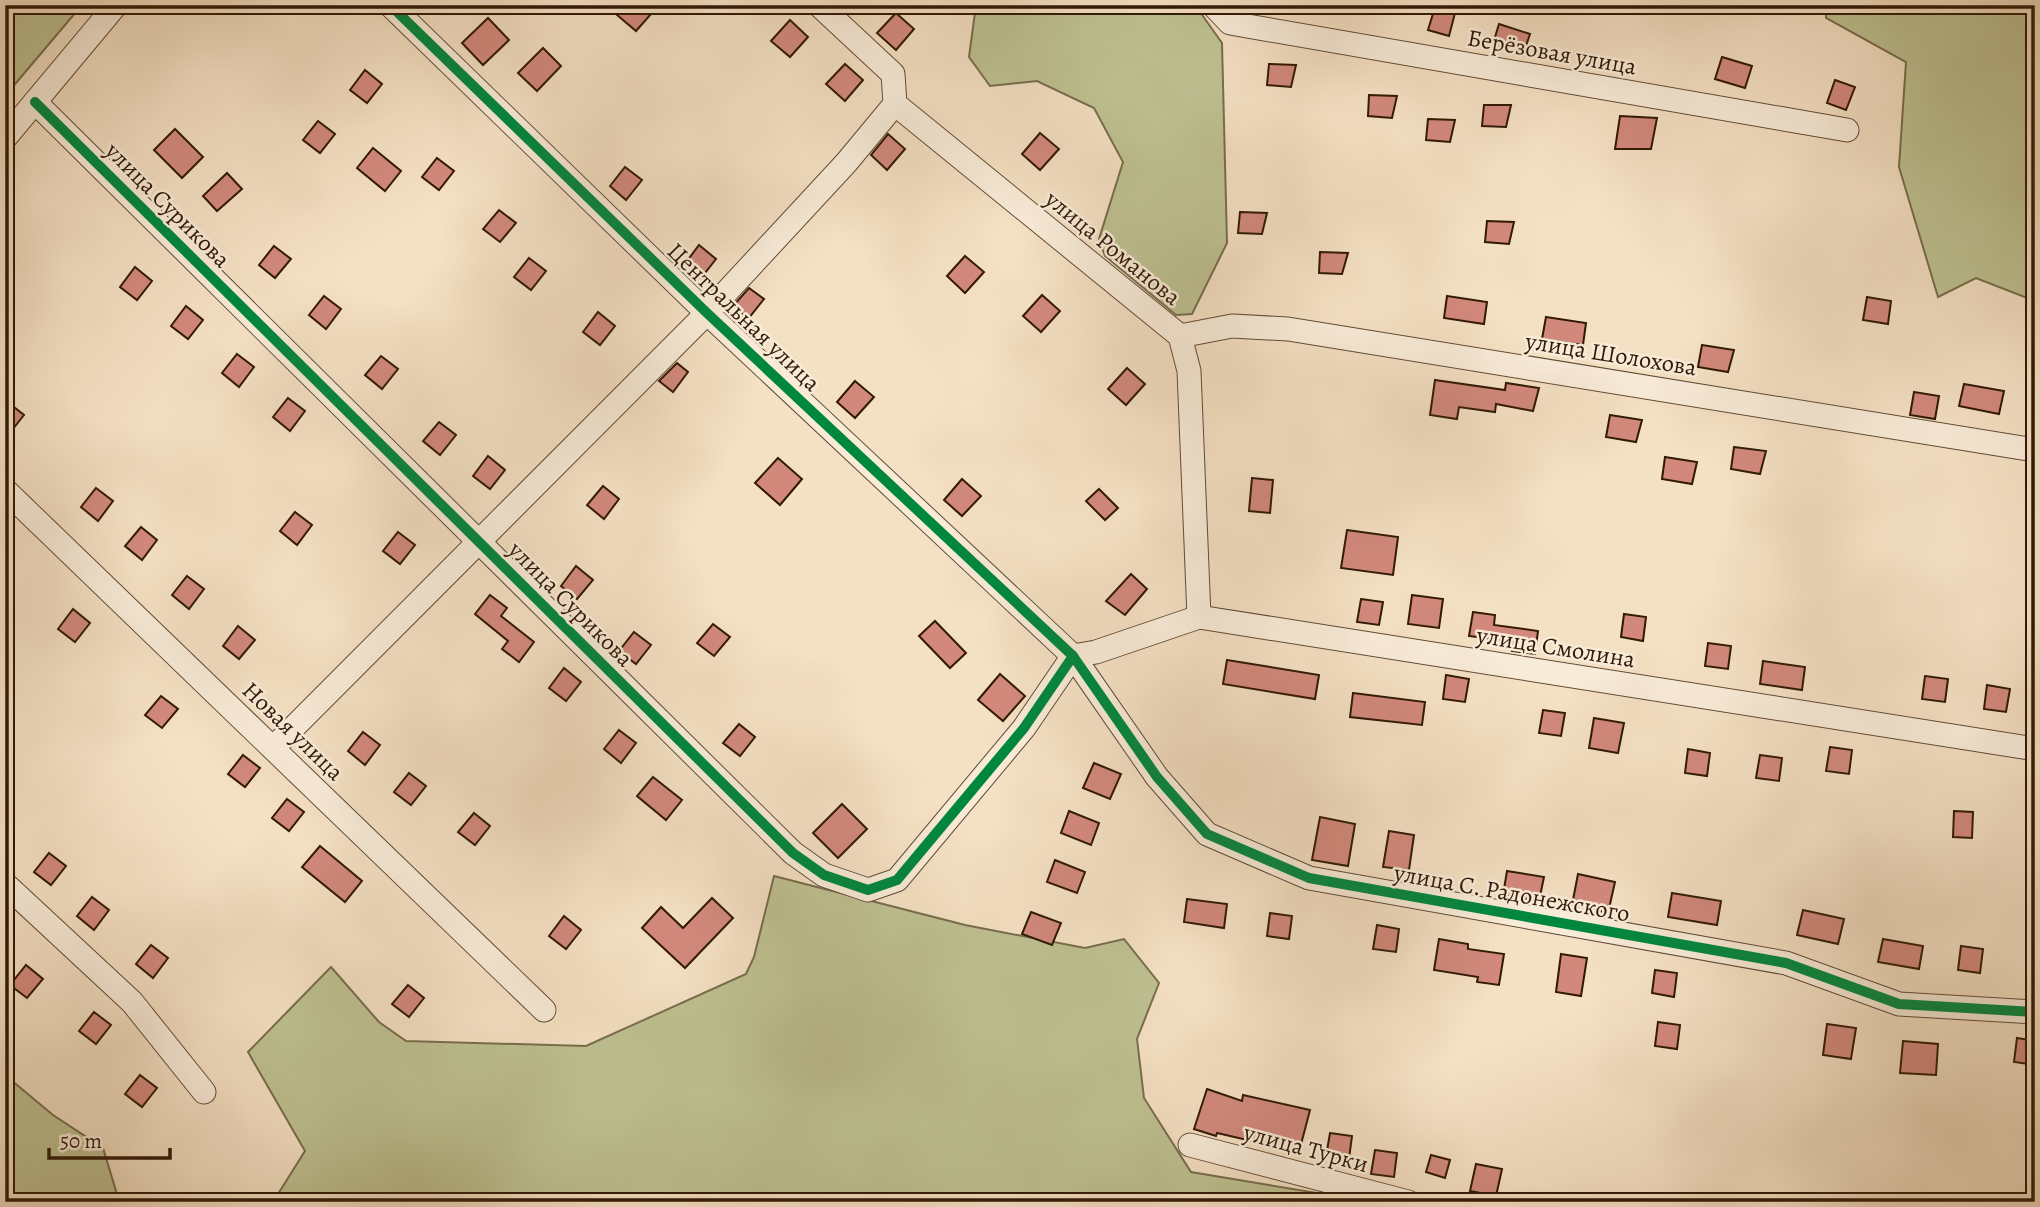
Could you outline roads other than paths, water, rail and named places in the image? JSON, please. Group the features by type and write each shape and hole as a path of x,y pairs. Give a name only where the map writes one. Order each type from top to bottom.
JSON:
{"street":[{"path":"5,138 117,5"},
{"name":"Центральная улица","path":"390,5 707,313 1073,656"},
{"path":"273,748 707,313 846,163 895,104 892,74 820,5"},
{"name":"Берёзовая улица","path":"1213,5 1230,23 1847,131"},
{"name":"улица Сурикова","path":"35,102 793,853 824,875 869,890 897,880 1024,728 1073,656"},
{"name":"улица Романова","path":"895,104 1180,336 1189,371 1199,617"},
{"name":"улица Шолохова","path":"1180,336 1232,326 1288,329 2034,450"},
{"name":"Новая улица","path":"5,490 544,1010"},
{"name":"улица Смолина","path":"1073,656 1096,652 1199,617 2035,749"},
{"name":"улица С. Радонежского","path":"1073,656 1157,777 1207,834 1309,878 1786,963 1899,1004 2035,1012"},
{"path":"5,884 132,1002 204,1092"},
{"name":"улица Турки","path":"1190,1145 1408,1202"}]}
